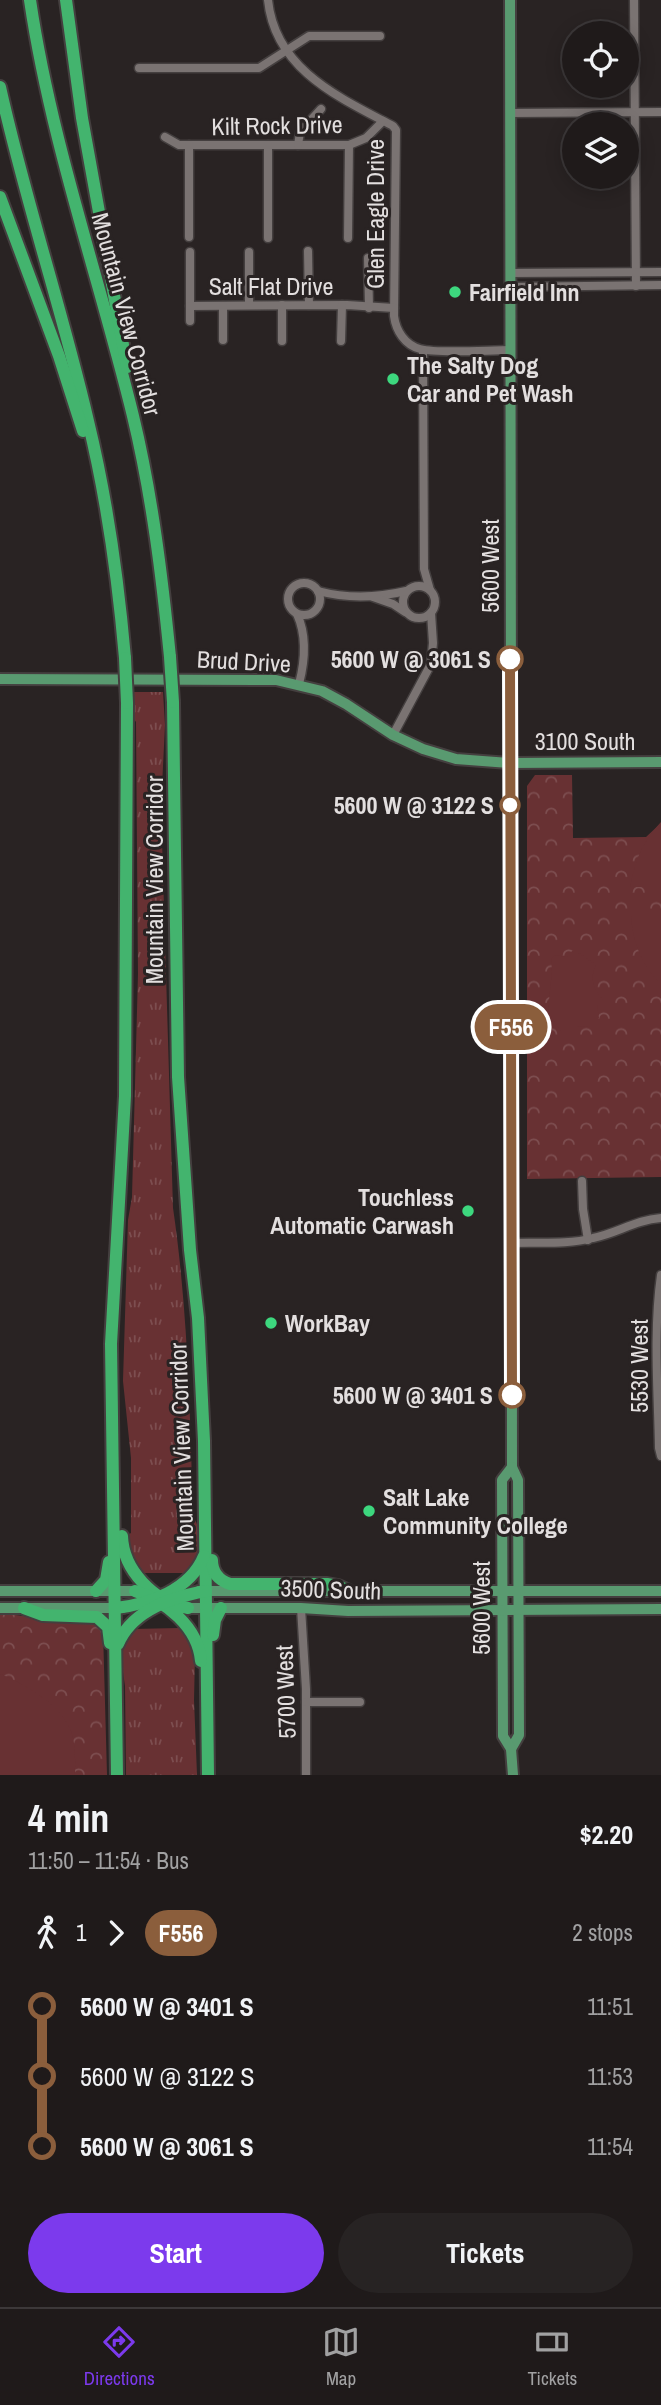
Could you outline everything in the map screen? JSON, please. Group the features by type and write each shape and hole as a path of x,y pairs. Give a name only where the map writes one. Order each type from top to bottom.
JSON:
{"highway":[{"name":"Mountain View Corridor","path":"30,0 54,123 133,416 155,534 170,657 173,702 178,1077 190,1250 198,1318 204,1441 209,1775"},
{"path":"66,0 82,118 125,354 133,416"},
{"name":"Mountain View Corridor","path":"0,87 15,153 94,445 108,520 125,658 125,1096 112,1319 111,1383 117,1775"},
{"path":"0,197 59,356 82,428 122,620"},
{"path":"96,1591 106,1580 109,1565 107,1424 111,1383"},
{"path":"113,1419 120,1443 124,1550 133,1572 188,1627 199,1647 202,1726 208,1752"},
{"path":"204,1441 210,1469 212,1565 218,1577 230,1584 327,1584 349,1591"},
{"path":"116,1649 128,1626 193,1574 206,1551"},
{"path":"135,1591 188,1608"},
{"path":"116,1608 206,1591"},
{"path":"24,1608 43,1615 93,1616 106,1624 110,1638 111,1700 117,1755"},
{"path":"209,1775 214,1749 213,1628 221,1608"}],"main road":[{"name":"5600 West","path":"510,0 512,1467 518,1480 519,1611 519,1735 511,1749"},
{"name":"Brud Drive","path":"0,679 276,680 299,684 339,699 393,735 423,749 456,759 509,763"},
{"name":"3100 South","path":"509,763 661,762"},
{"name":"5600 West","path":"512,1467 502,1480 502,1611 503,1736 511,1749 513,1775"},
{"path":"0,1591 135,1591"},
{"name":"3500 South","path":"206,1591 661,1591"},
{"path":"0,1608 116,1608"},
{"name":"3500 South","path":"188,1608 348,1611 661,1609"}],"street":[{"name":"Glen Eagle Drive","path":"268,0 274,27 297,66 312,80 393,126 396,133 394,308 398,331 408,342 423,350"},
{"path":"634,0 635,112"},
{"path":"139,68 259,68 310,36 380,36"},
{"path":"298,145 300,132 321,109"},
{"path":"639,112 661,112"},
{"path":"510,113 562,113"},
{"name":"Kilt Rock Drive","path":"165,137 176,145 349,145 366,138 383,121"},
{"path":"189,145 189,237"},
{"path":"268,145 268,238"},
{"path":"348,239 349,145"},
{"path":"635,189 636,286"},
{"path":"190,251 190,321"},
{"path":"308,251 309,305"},
{"path":"249,252 249,305"},
{"path":"369,258 369,308"},
{"path":"510,273 661,272"},
{"path":"510,286 661,285"},
{"path":"282,305 282,341"},
{"path":"341,341 342,305"},
{"name":"Salt Flat Drive","path":"190,306 342,305 394,308"},
{"path":"223,306 223,340"},
{"path":"393,735 430,667 433,654 430,614 435,602 424,569 423,350 510,350"},
{"path":"407,614 402,603 424,569"},
{"path":"304,633 287,597 291,588 304,582 318,591 341,597 373,597 422,586 430,590"},
{"path":"318,591 319,605"},
{"path":"299,684 304,667 304,633 310,614 319,605 341,597"},
{"path":"373,597 393,604 415,618 430,614"},
{"path":"297,614 310,614"},
{"path":"421,618 432,631"},
{"path":"582,1181 588,1240"},
{"path":"512,1243 588,1240 634,1223 661,1218"},
{"name":"5530 West","path":"661,1275 658,1296 661,1456"},
{"name":"5700 West","path":"300,1608 306,1702 306,1775"},
{"path":"306,1702 359,1702"}],"green space":[{"path":"132,692 163,692 165,725 161,807 173,1208 185,1323 193,1516 199,1538 194,1561 185,1573 140,1573 130,1555 126,1536 131,1533 131,1458 123,1381 128,1220 132,1197 138,974 136,722 132,716"},
{"path":"535,775 572,775 573,838 646,837 661,823 661,1177 527,1179 527,786"},
{"path":"661,822 661,887 630,887 640,852"},
{"path":"631,916 661,916 661,984 639,953"},
{"path":"572,951 596,965 594,984 603,1000 597,1005 599,1018 590,1027 578,1026 571,1033 562,1033 548,1011 551,959 555,955 567,957"},
{"path":"0,1613 31,1617 89,1618 103,1631 107,1775 0,1775"},
{"path":"132,1629 184,1629 195,1655 197,1775 126,1775 122,1648"},
{"path":"0,1674 41,1696 66,1722 74,1742 75,1775 0,1775"}],"bus line":[{"name":"F556","path":"510,659 512,1395"}],"place":[{"name":"Fairfield Inn","path":"455,292"},
{"name":"The Salty Dog Car and Pet Wash","path":"393,379"},
{"name":"5600 W @ 3061 S","path":"510,659"},
{"name":"5600 W @ 3122 S","path":"510,805"},
{"name":"Touchless Automatic Carwash","path":"468,1211"},
{"name":"WorkBay","path":"271,1323"},
{"name":"5600 W @ 3401 S","path":"512,1395"},
{"name":"Salt Lake Community College","path":"369,1511"}]}
